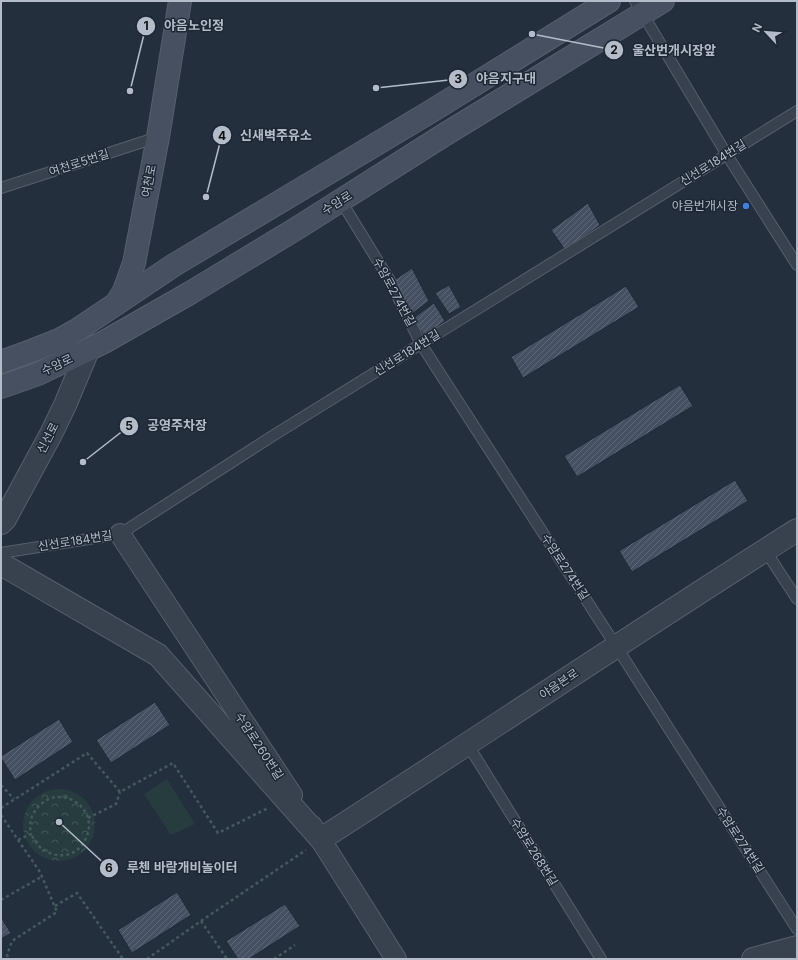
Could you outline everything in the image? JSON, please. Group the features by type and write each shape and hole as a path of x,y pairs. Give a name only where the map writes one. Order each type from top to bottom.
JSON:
{"main road":[{"name":"여천로","path":"88,350 106,318 124,291 134,263 158,137 180,1"},
{"name":"수암로","path":"1,362 59,340 77,330 174,265 430,112 609,1"},
{"name":"수암로","path":"1,387 38,374 88,350 190,293 299,228 639,7 663,1"}],"street":[{"name":"신선로","path":"1,522 5,518 51,434 88,350"},
{"name":"야음본로","path":"321,839 468,745 616,646 797,530"},
{"name":"수암로260번길","path":"120,534 321,839 396,959"},
{"path":"1,564 158,655 321,839"},
{"path":"753,959 797,947"}],"lane":[{"path":"639,7 727,155 797,265"},
{"name":"신선로184번길","path":"1,553 120,534 274,435 797,111"},
{"name":"여천로5번길","path":"1,188 158,137"},
{"name":"수암로274번길","path":"341,201 390,279 421,344 797,929"},
{"path":"765,550 797,599"},
{"name":"수암로268번길","path":"468,745 601,959"}],"path":[{"path":"1,808 87,752 120,792"},
{"path":"88,818 116,804 120,792 173,763 218,833 285,799"},
{"path":"2,787 14,799"},
{"path":"57,797 69,799 75,802 83,808 88,818 89,826 86,839 80,848 68,854 55,855 48,853 39,846 31,834 30,822 34,812 41,804 57,797"},
{"path":"1,815 40,872 57,912 12,941 7,955 9,959"},
{"path":"18,840 31,834"},
{"path":"147,959 321,839"},
{"path":"1,900 42,877"},
{"path":"55,906 77,893 123,959"},
{"path":"201,921 227,959"},
{"path":"274,959 295,945"}],"green space":[{"path":"167,779 195,824 171,835 144,794"},
{"path":"59,789 79,795 89,805 95,825 89,845 79,855 59,861 39,855 29,845 23,825 29,805 39,795"}],"building":[{"path":"588,203 600,225 565,250 551,230"},
{"path":"412,268 429,301 409,316 393,281"},
{"path":"449,285 461,307 449,314 435,293"},
{"path":"626,286 639,307 523,378 511,357"},
{"path":"434,303 445,321 425,336 412,319"},
{"path":"680,385 693,406 577,477 564,456"},
{"path":"735,480 748,501 632,572 619,551"},
{"path":"155,702 170,725 111,763 96,740"},
{"path":"59,719 73,742 15,780 1,756"},
{"path":"177,892 191,915 132,953 118,930"},
{"path":"285,904 300,926 249,959 238,959 226,941"},
{"path":"1,917 11,933 1,939"}],"place":[{"name":"울산번개시장앞","path":"532,34"},
{"name":"야음지구대","path":"376,88"},
{"name":"야음노인정","path":"130,91"},
{"name":"신새벽주유소","path":"206,197"},
{"name":"야음번개시장","path":"746,206"},
{"name":"공영주차장","path":"83,462"},
{"name":"루첸 바람개비놀이터","path":"59,822"}]}
